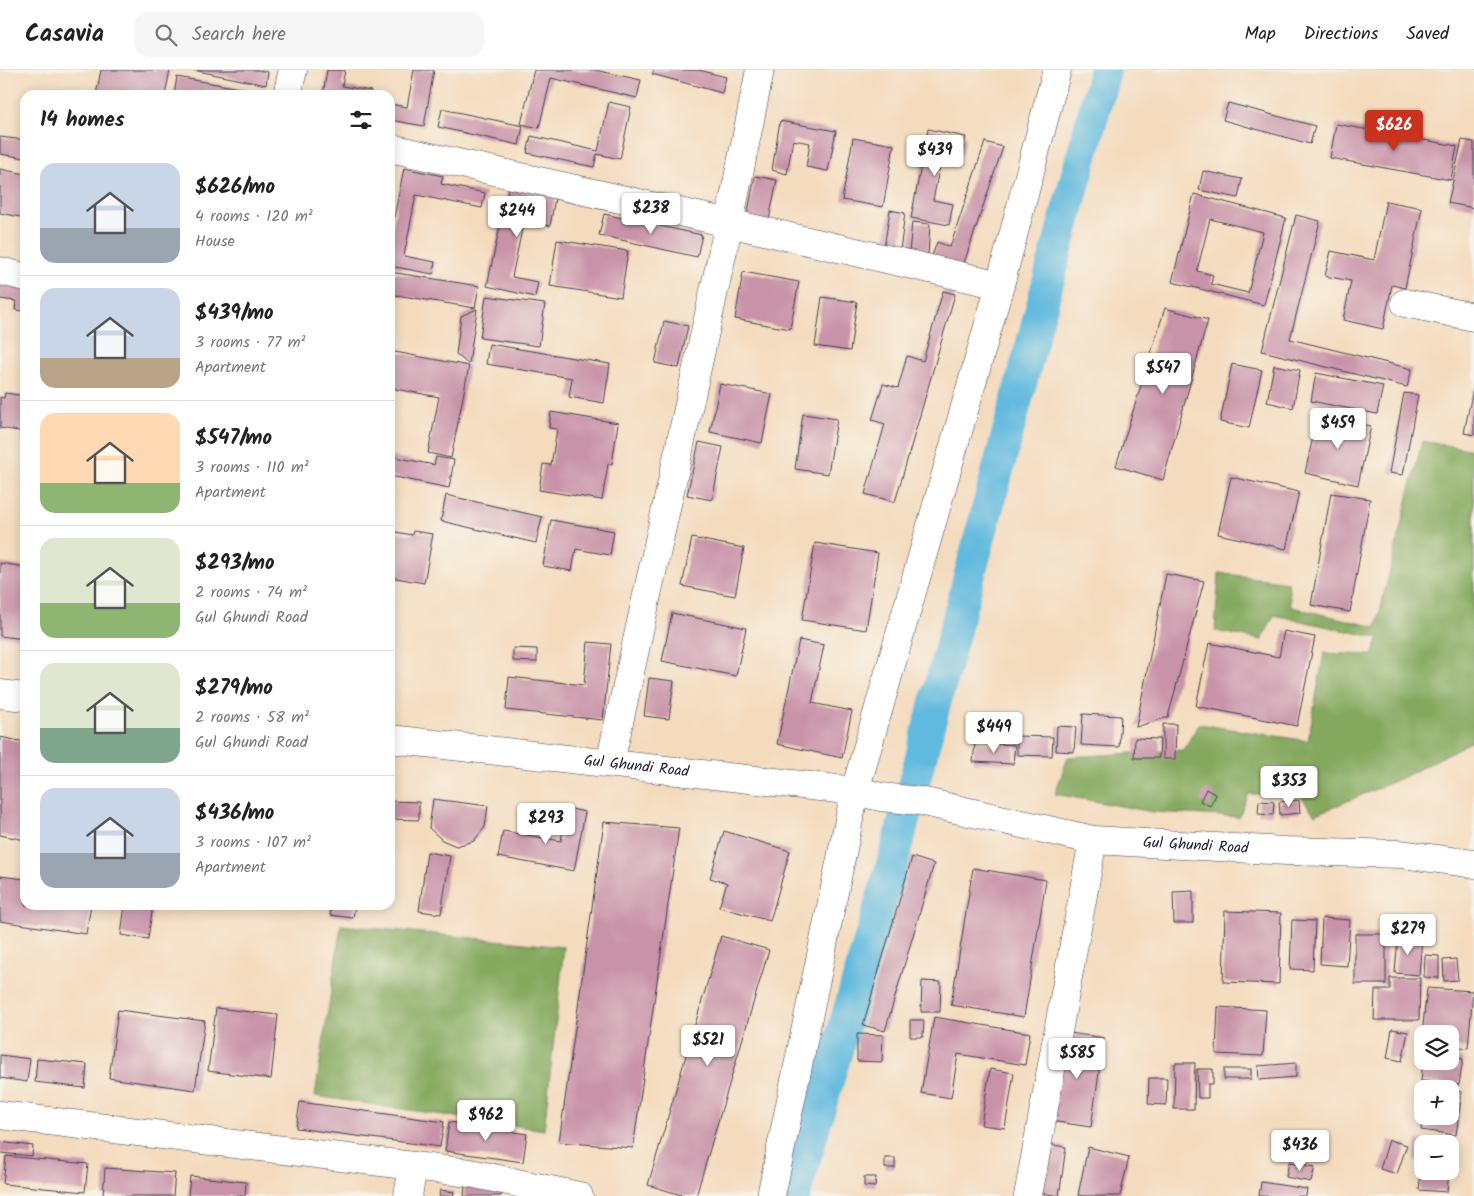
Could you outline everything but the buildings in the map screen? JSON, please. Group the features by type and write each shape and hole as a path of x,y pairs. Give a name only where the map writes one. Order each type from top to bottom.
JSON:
{"street":[{"path":"288,90 293,70"},
{"path":"610,763 729,223 760,70"},
{"path":"771,1196 855,791 1000,285 1057,70"},
{"path":"395,149 1000,285"},
{"path":"0,271 20,276"},
{"path":"1405,303 1474,317"},
{"path":"0,694 20,696"},
{"name":"Gul Ghundi Road","path":"395,740 855,791 881,797 920,801 1093,840 1286,851 1401,854 1474,864"},
{"path":"1028,1196 1093,840"},
{"path":"0,1114 470,1173 579,1196"},
{"path":"408,1196 413,1167"}],"green space":[{"path":"1422,441 1474,450 1474,740 1406,776 1315,815 1299,794 1249,794 1239,817 1153,812 1055,794 1068,757 1183,750 1199,724 1308,741 1324,653 1372,655 1379,638 1274,615 1262,640 1215,631 1219,573 1288,582 1291,607 1376,627"},
{"path":"341,925 564,947 544,1130 315,1096"}],"waterway":[{"path":"794,1196 893,861 1105,70"}]}
